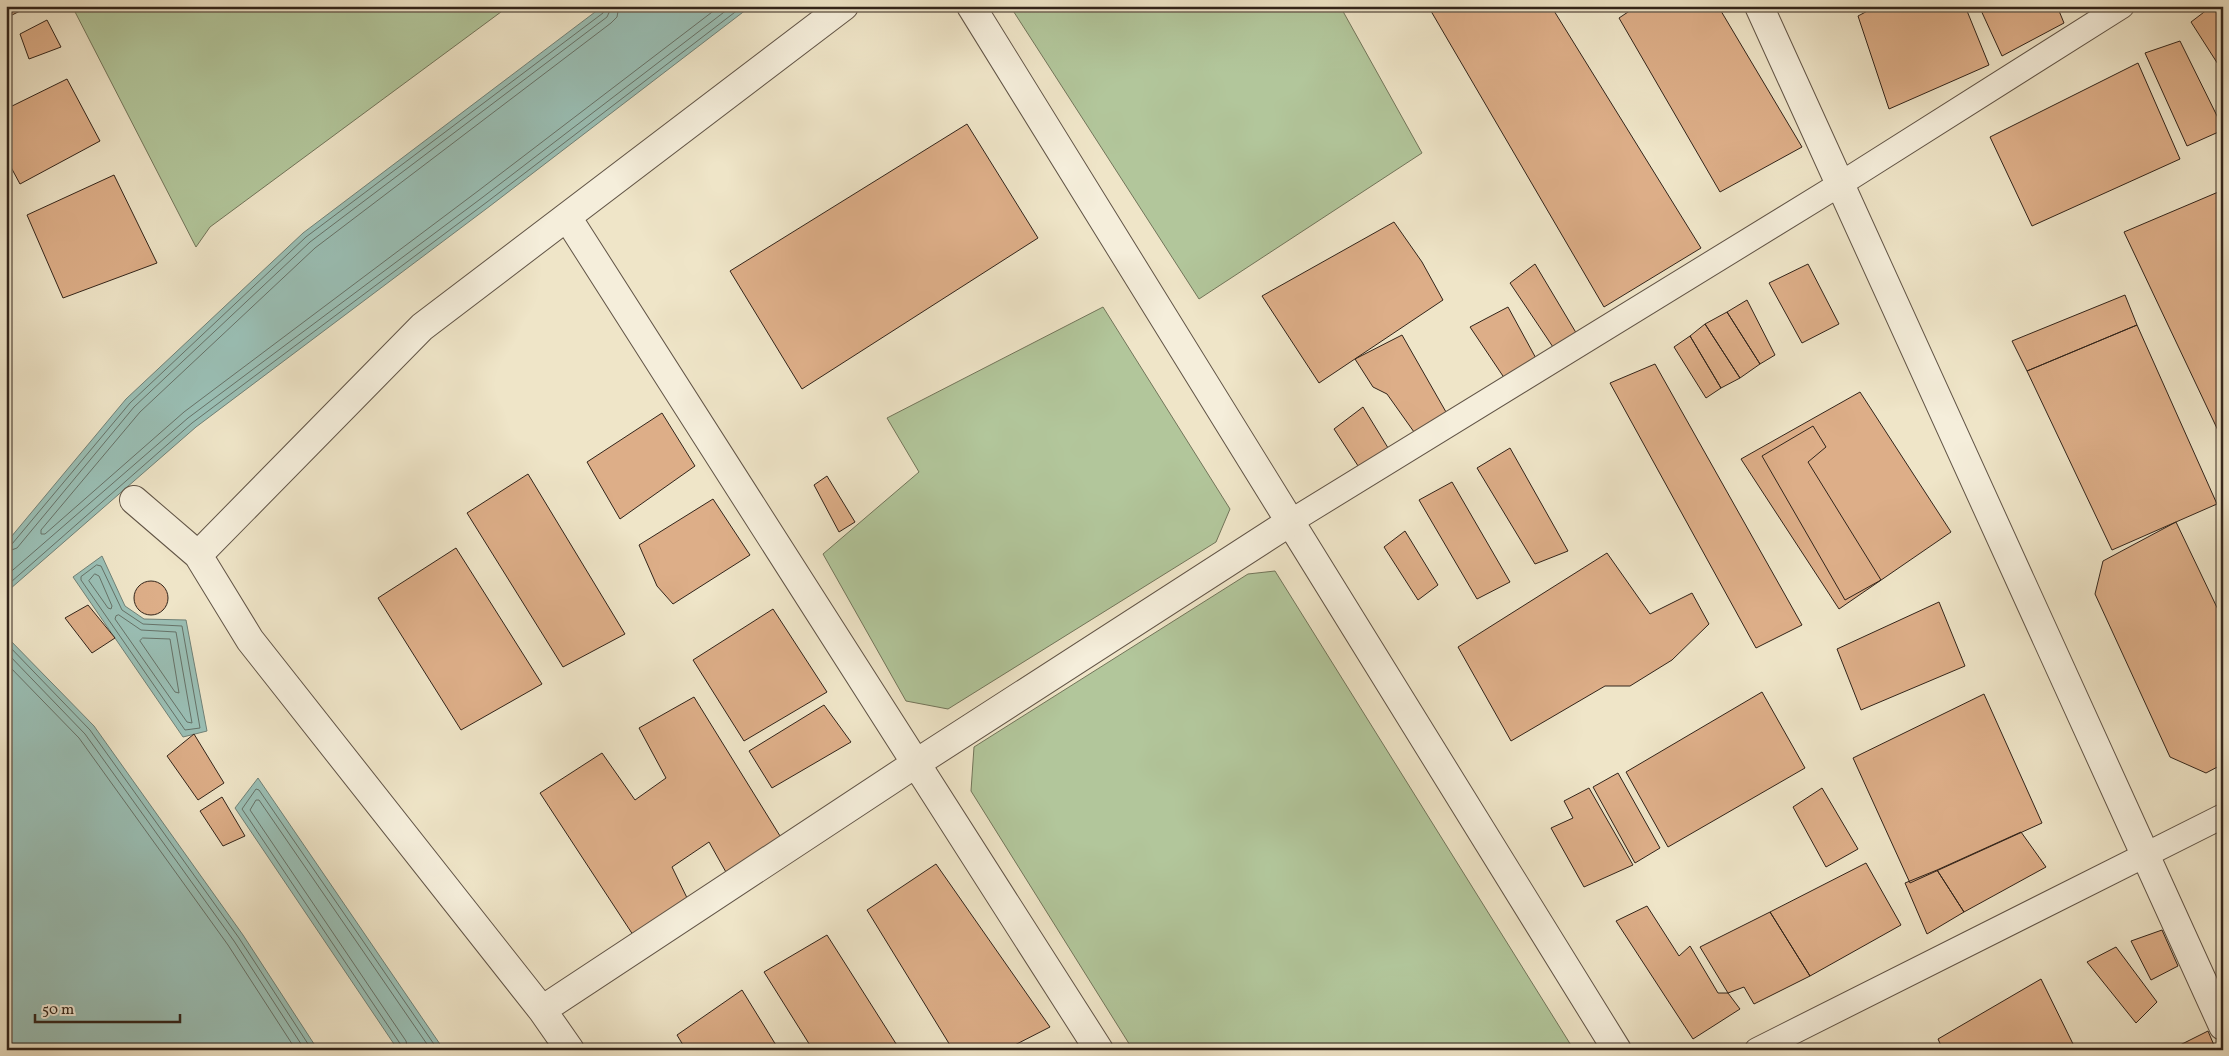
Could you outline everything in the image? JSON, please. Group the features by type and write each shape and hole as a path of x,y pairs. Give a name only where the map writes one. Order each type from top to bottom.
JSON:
{"street":[{"path":"198,556 422,327 844,6"},
{"path":"971,6 1617,1050"},
{"path":"1759,6 2223,1026"},
{"path":"542,1010 915,764 1290,522 1839,184 2122,6"},
{"path":"567,217 1099,1050"},
{"path":"134,500 198,556 250,640 542,1010 570,1050"},
{"path":"1757,1050 2223,816"}],"green space":[{"path":"72,6 509,6 210,227 196,247"},
{"path":"1010,6 1340,6 1422,153 1199,299"},
{"path":"1103,307 1230,509 1216,542 948,709 906,701 823,554 919,472 887,418"},
{"path":"1275,571 1574,1050 1133,1050 971,791 974,747 1248,574"}],"water":[{"path":"603,6 751,6 490,206 196,427 10,589 6,586 6,543 126,399 303,233"},
{"path":"102,556 125,606 144,619 186,620 207,731 183,737 73,577"},
{"path":"6,636 94,726 243,935 318,1050 6,1050"},
{"path":"258,778 444,1050 398,1050 235,808"}],"building":[{"path":"6,6 30,6 6,18"},
{"path":"1428,6 1551,6 1701,248 1604,307"},
{"path":"1637,6 1718,6 1802,147 1720,192 1619,18"},
{"path":"1877,6 1965,6 1989,65 1889,109 1858,16"},
{"path":"1979,6 2057,6 2064,23 2002,56"},
{"path":"2212,6 2223,6 2223,72 2191,22"},
{"path":"47,20 61,47 29,59 20,34"},
{"path":"2180,41 2223,128 2223,130 2187,146 2145,53"},
{"path":"2138,63 2180,159 2032,226 1990,137"},
{"path":"67,79 100,141 20,184 6,158 6,109"},
{"path":"967,124 1038,238 802,389 730,271"},
{"path":"114,175 157,263 63,298 27,215"},
{"path":"2223,190 2223,441 2124,232"},
{"path":"1394,222 1422,262 1443,300 1319,383 1262,296"},
{"path":"1535,264 1578,336 1555,350 1510,283"},
{"path":"1808,264 1839,324 1802,343 1769,283"},
{"path":"2125,295 2137,325 2027,371 2012,341"},
{"path":"1747,300 1775,355 1760,364 1727,312"},
{"path":"1508,307 1538,362 1507,382 1470,327"},
{"path":"1727,312 1760,364 1740,378 1705,324"},
{"path":"1705,324 1740,378 1721,388 1690,336"},
{"path":"2137,325 2217,504 2112,550 2027,371"},
{"path":"1402,335 1450,419 1419,439 1387,394 1373,387 1355,359"},
{"path":"1690,336 1721,388 1706,398 1674,347"},
{"path":"1655,364 1802,625 1756,648 1610,383"},
{"path":"1860,392 1951,532 1839,609 1741,459"},
{"path":"1363,407 1393,456 1364,475 1334,429"},
{"path":"662,413 695,466 620,519 587,462"},
{"path":"1813,426 1826,447 1808,462 1881,580 1845,600 1762,456"},
{"path":"1510,448 1568,551 1535,564 1477,468"},
{"path":"528,474 625,634 563,667 467,513"},
{"path":"827,476 855,522 839,532 814,485"},
{"path":"1452,482 1510,582 1477,599 1419,500"},
{"path":"713,499 750,555 673,604 657,586 639,545"},
{"path":"2176,522 2223,620 2223,764 2206,773 2170,757 2095,594 2103,561"},
{"path":"1405,531 1438,585 1418,600 1384,547"},
{"path":"456,548 542,684 461,730 378,598"},
{"path":"1607,553 1650,614 1692,593 1709,624 1672,660 1630,686 1605,686 1511,741 1458,647"},
{"path":"151,581 158,582 163,586 167,591 167,605 163,610 158,614 151,615 144,614 139,610 135,605 134,598 135,591 139,586 144,582"},
{"path":"1939,602 1965,666 1861,710 1837,649"},
{"path":"88,605 115,638 92,653 65,618"},
{"path":"773,609 827,692 744,741 693,660"},
{"path":"1762,692 1805,768 1668,847 1626,772"},
{"path":"1984,694 2042,823 1910,883 1853,758"},
{"path":"694,697 785,844 731,881 709,842 672,867 690,904 637,941 540,793 602,753 635,800 666,778 639,728"},
{"path":"824,705 851,742 772,788 749,751"},
{"path":"194,734 224,783 198,800 167,756"},
{"path":"1618,773 1660,848 1635,863 1593,787"},
{"path":"1589,788 1633,865 1584,887 1551,828 1573,818 1564,801"},
{"path":"1822,788 1858,849 1826,867 1793,807"},
{"path":"222,797 245,836 223,846 200,811"},
{"path":"2021,832 2046,867 1964,912 1937,870"},
{"path":"1866,863 1901,925 1810,976 1770,912"},
{"path":"936,864 1050,1027 1005,1050 953,1050 867,910"},
{"path":"1937,870 1964,912 1927,934 1905,883"},
{"path":"1647,906 1679,956 1690,946 1718,993 1728,993 1740,1009 1693,1039 1616,921"},
{"path":"1770,912 1810,976 1754,1004 1744,987 1728,993 1700,947"},
{"path":"2162,930 2178,966 2151,980 2131,941"},
{"path":"827,935 900,1050 813,1050 764,972"},
{"path":"2116,947 2157,1002 2136,1023 2087,962"},
{"path":"2041,979 2076,1050 1943,1050 1938,1039"},
{"path":"742,990 779,1050 686,1050 677,1035"},
{"path":"2208,1031 2216,1050 2180,1050 2178,1046"}]}
